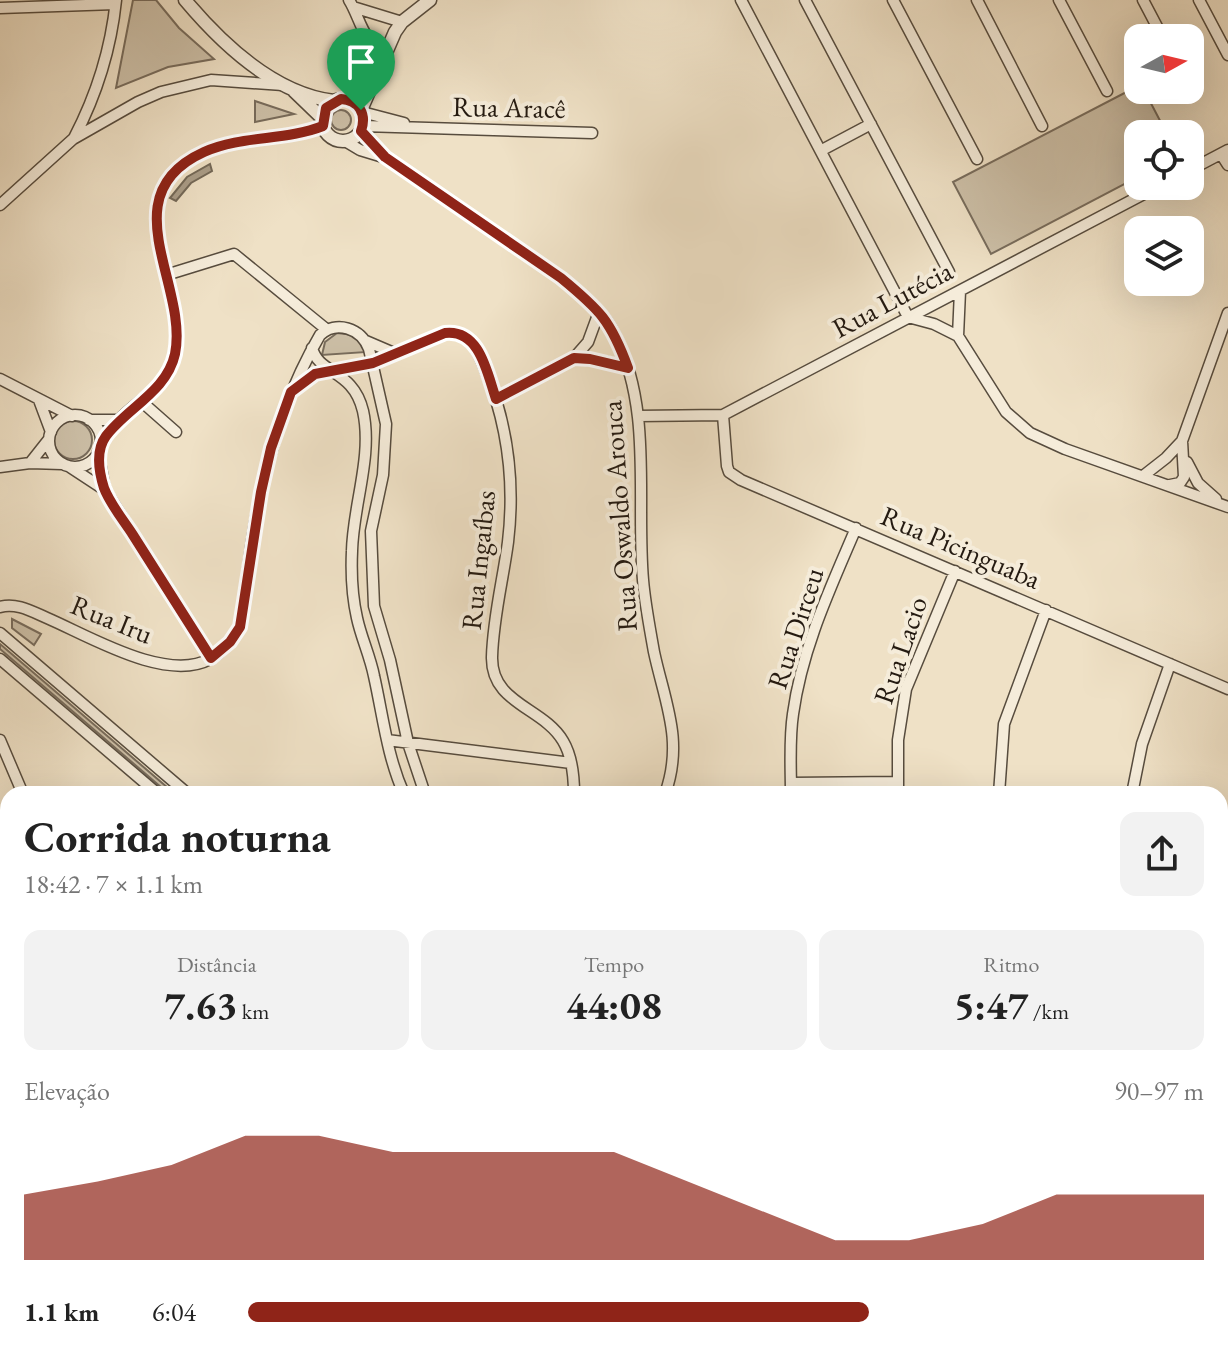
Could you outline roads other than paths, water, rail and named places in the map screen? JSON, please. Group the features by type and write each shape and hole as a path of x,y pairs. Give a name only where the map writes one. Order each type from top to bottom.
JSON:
{"street":[{"path":"185,0 223,41 273,79 288,87 334,101 348,100 361,111"},
{"path":"348,100 402,22 430,0"},
{"path":"741,0 908,317 934,324 958,336 1006,412 1030,433 1065,449 1226,506"},
{"path":"805,0 949,272"},
{"path":"893,0 977,159"},
{"path":"977,0 1042,126"},
{"path":"1059,0 1107,91"},
{"path":"1143,0 1156,24"},
{"path":"1199,0 1228,55"},
{"path":"0,8 116,2 100,78 91,106 73,139"},
{"path":"351,4 402,22"},
{"path":"351,4 366,38 385,50"},
{"path":"365,72 366,38"},
{"path":"0,205 73,139 138,102 186,85 211,80 288,87 322,122 329,136 345,141 356,137 362,128 361,111 385,50"},
{"path":"0,467 30,463 84,466 119,420 142,402 168,374 174,357 176,321 159,252 156,212 167,184 188,161 225,144 308,132 322,122 326,108 334,101"},
{"name":"Rua Aracê","path":"361,111 425,129"},
{"path":"822,150 871,124"},
{"name":"Rua Aracê","path":"362,128 592,133"},
{"name":"Rua Oswaldo Arouca","path":"362,128 385,157 561,278 599,312 615,334 628,368 638,416 643,581 655,652 673,723 673,765 667,786"},
{"name":"Rua Oswaldo Arouca","path":"345,141 360,150 385,157"},
{"path":"1204,163 1224,152 1228,165"},
{"name":"Rua Lutécia","path":"638,416 723,415 1132,200"},
{"path":"166,275 234,254 326,329 346,328 394,353"},
{"path":"958,336 960,291"},
{"path":"496,399 574,358 588,342 599,312"},
{"path":"1170,485 1180,483 1184,477 1182,446 1228,313"},
{"path":"89,420 100,435 105,490 211,658 230,642 240,627 271,448 291,392 312,348 326,329"},
{"name":"Rua Ingaíbas","path":"333,370 373,363 445,333 464,335 477,349 496,399 511,467 512,503 494,628 494,676 501,690 546,720 563,740 571,763 573,786"},
{"path":"366,341 386,424 386,447 371,531 372,588 378,627 390,660 408,743 422,786"},
{"path":"312,348 318,361 351,384 363,412 366,439 352,550 353,591 357,618 372,666 387,740 401,786"},
{"path":"574,358 598,360 628,368"},
{"path":"291,392 308,377 333,370"},
{"path":"0,379 72,416 89,420 119,420"},
{"path":"39,400 52,454 105,490"},
{"path":"142,402 176,432"},
{"name":"Rua Picinguaba","path":"723,415 727,466 729,472 741,480 1228,689"},
{"path":"30,463 59,421 72,416"},
{"path":"1143,476 1182,446"},
{"path":"1182,446 1198,483 1226,506"},
{"name":"Rua Dirceu","path":"791,786 792,717 800,675 818,615 856,528"},
{"name":"Rua Lacio","path":"898,786 898,740 906,689 955,571"},
{"name":"Rua Iru","path":"0,607 13,606 33,612 143,660 188,666 211,658"},
{"path":"1000,786 1004,724 1046,610"},
{"path":"0,633 179,786"},
{"path":"0,659 149,786"},
{"path":"1134,786 1142,744 1170,664"},
{"path":"0,740 20,786"},
{"path":"387,740 571,763"},
{"path":"837,786 898,782"}]}
